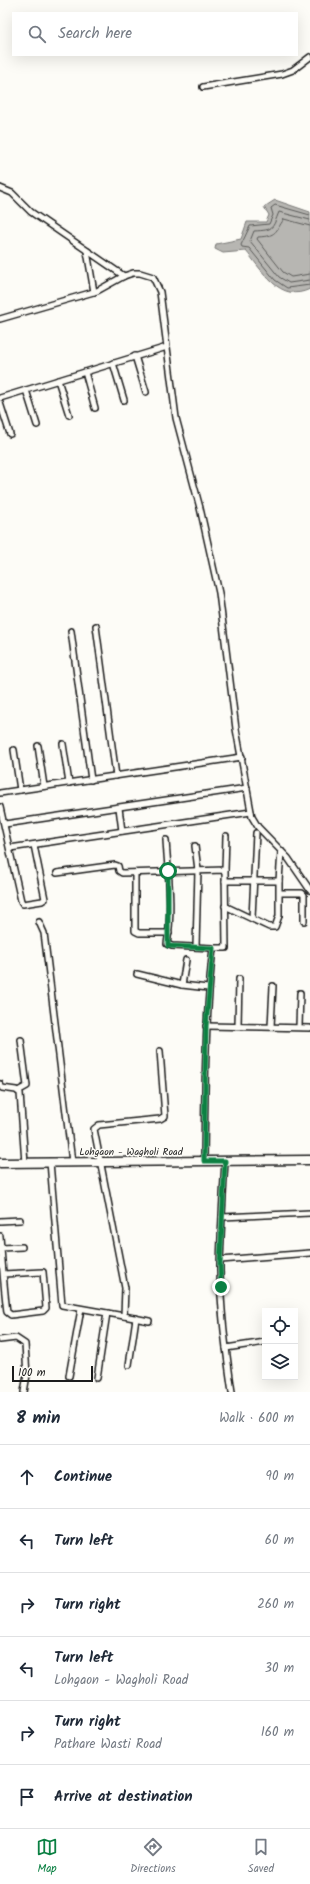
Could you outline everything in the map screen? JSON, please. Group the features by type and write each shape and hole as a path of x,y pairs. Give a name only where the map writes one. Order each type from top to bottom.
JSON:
{"main road":[{"name":"Lohgaon - Wagholi Road","path":"0,1163 310,1160"}],"street":[{"path":"203,86 282,74 293,70 310,57"},
{"path":"1,187 12,193 31,212 87,252 124,276"},
{"path":"87,252 94,292"},
{"path":"0,319 101,290 124,276 140,272 153,277 156,281 160,292 176,418 200,508 219,593 230,687 251,812 258,827 302,876 310,890"},
{"path":"0,398 167,347"},
{"path":"135,356 146,392"},
{"path":"113,363 124,400"},
{"path":"85,372 95,408"},
{"path":"58,380 69,415"},
{"path":"26,390 37,425"},
{"path":"0,403 10,434"},
{"path":"96,626 116,776"},
{"path":"71,631 92,780"},
{"path":"63,744 69,783"},
{"path":"38,746 44,786"},
{"path":"14,750 20,790"},
{"path":"0,793 242,757"},
{"path":"5,824 247,788"},
{"path":"0,807 5,824 21,903 42,902 45,899 34,845"},
{"path":"119,808 122,831"},
{"path":"10,848 251,812"},
{"path":"252,918 256,833"},
{"path":"166,840 168,871 168,946 226,948 226,836"},
{"path":"195,846 198,870 196,947"},
{"path":"225,906 269,927 275,927 280,916 279,881 281,851"},
{"path":"57,873 115,864 118,866 120,872 135,873 225,870"},
{"path":"135,873 135,931 139,933 169,933"},
{"path":"225,881 279,881"},
{"path":"280,893 302,893 304,895 304,920"},
{"path":"39,922 44,933 72,1162"},
{"path":"204,1161 206,1026 208,988 213,948"},
{"path":"182,985 186,960"},
{"path":"137,974 182,985 208,988"},
{"path":"238,1026 239,979"},
{"path":"271,1026 273,986"},
{"path":"299,1027 300,993"},
{"path":"206,1026 271,1026 310,1028"},
{"path":"0,1084 4,1090 18,1091 27,1086 21,1040"},
{"path":"124,1316 125,1288 102,1162 94,1132 97,1126 160,1119 165,1116 160,1051"},
{"path":"18,1091 20,1096 25,1163"},
{"path":"225,1161 221,1260 226,1348 232,1392"},
{"path":"50,1162 62,1305 149,1321"},
{"path":"222,1217 310,1213"},
{"path":"0,1221 20,1220"},
{"path":"0,1236 3,1274 8,1314 43,1311 46,1308 43,1272 3,1274"},
{"path":"1,1248 22,1247"},
{"path":"221,1260 310,1253"},
{"path":"69,1376 81,1309"},
{"path":"97,1378 106,1313"},
{"path":"129,1365 136,1318"},
{"path":"0,1340 16,1338 25,1344 27,1375 24,1392"},
{"path":"226,1348 262,1342"}],"water":[{"path":"275,200 310,212 310,289 299,292 290,292 281,289 265,275 246,251 223,253 215,249 216,244 241,239 247,222 266,222 269,215 264,207"}],"route":[{"path":"168,871 168,946 213,948 208,988 206,1026 204,1161 225,1161 220,1264 221,1287"}]}
